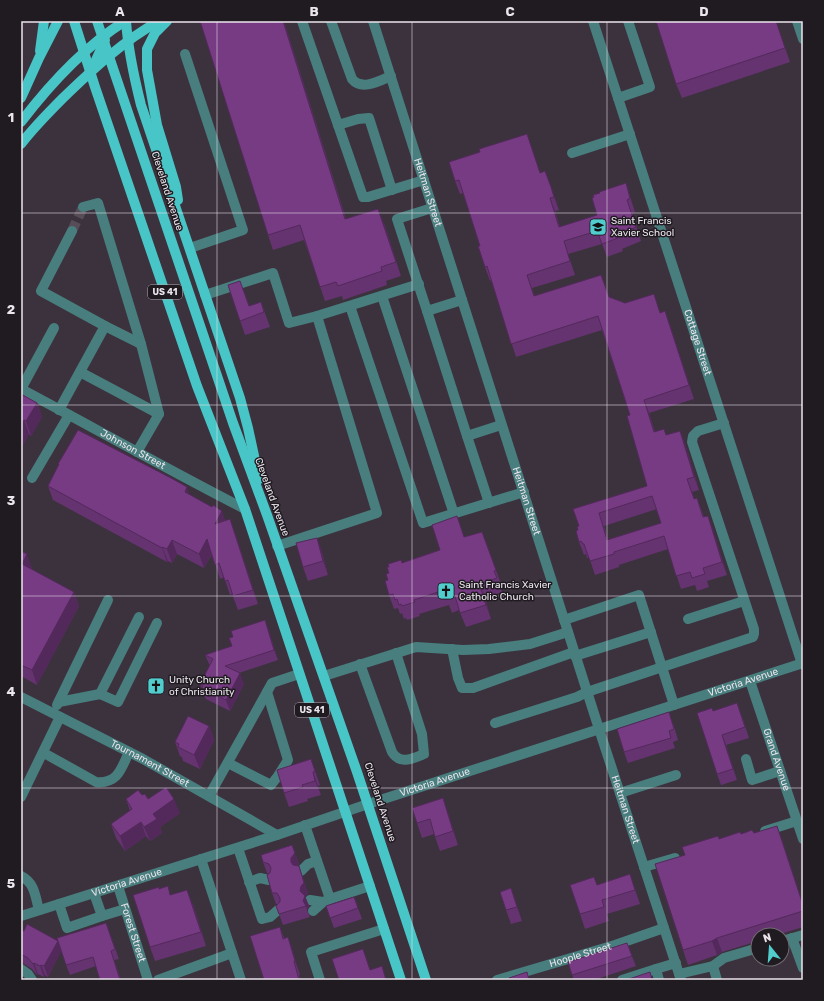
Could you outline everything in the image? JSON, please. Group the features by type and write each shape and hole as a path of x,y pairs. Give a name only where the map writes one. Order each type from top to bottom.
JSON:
{"main road":[{"path":"39,58 44,21"},
{"path":"21,98 58,21"},
{"name":"US 41","path":"74,21 197,386 244,509 346,811 401,980"},
{"name":"Cleveland Avenue","path":"97,21 218,381 324,676 426,980"},
{"path":"90,72 114,21"},
{"path":"21,122 41,96 84,53 110,31 126,21 127,42 141,105 242,406 267,515"},
{"path":"21,144 40,122 90,72 127,42 159,21"},
{"path":"168,21 155,33 147,49 147,70 157,125 176,187 182,224"}],"street":[{"path":"302,21 363,197 368,197 424,180"},
{"path":"331,21 352,79 355,83 365,86 391,76"},
{"name":"Heitman Street","path":"373,21 501,425 524,492 587,692 680,977"},
{"name":"Cottage Street","path":"593,21 802,663"},
{"path":"618,98 650,87 628,21"},
{"path":"797,21 803,38"},
{"path":"185,54 243,230 190,248"},
{"path":"338,125 358,118 369,118 392,190"},
{"path":"572,153 630,134"},
{"path":"84,207 98,203 141,344 159,414 137,452"},
{"path":"432,208 397,219 489,503"},
{"path":"72,231 41,291 141,344"},
{"path":"206,295 273,273 289,323 350,306 419,284"},
{"path":"382,296 454,514"},
{"path":"427,311 462,300"},
{"path":"350,306 424,523 524,492"},
{"path":"277,546 377,513 316,316"},
{"path":"59,410 105,326"},
{"path":"21,389 54,328"},
{"path":"80,372 159,414"},
{"name":"Johnson Street","path":"21,389 244,509"},
{"path":"32,478 69,415"},
{"path":"495,723 577,697 587,692 753,637 754,629 692,442 693,436 698,431 724,423"},
{"path":"467,436 501,425"},
{"path":"564,620 639,596 674,705"},
{"path":"21,797 44,753 59,702 108,600"},
{"path":"688,619 744,601"},
{"path":"100,694 139,617"},
{"path":"59,702 100,694 118,702 157,623"},
{"path":"324,676 416,647 489,649 530,644 568,632"},
{"path":"452,649 458,678 462,688 473,688 575,654 651,632"},
{"path":"360,664 392,752 400,760 412,760 424,754 422,734 396,653"},
{"name":"Victoria Avenue","path":"21,916 238,848 346,811 802,663"},
{"path":"209,796 272,683 299,674"},
{"name":"Grand Avenue","path":"750,681 803,839"},
{"path":"228,762 271,785 288,760 267,692"},
{"name":"Tournament Street","path":"21,698 129,752 277,835"},
{"path":"44,753 96,782 102,783 115,778 120,772 129,752"},
{"path":"746,759 752,780 780,771"},
{"path":"620,793 676,775"},
{"path":"759,833 797,821"},
{"path":"305,825 309,865 326,900"},
{"path":"238,848 262,919 270,917 278,910"},
{"path":"644,867 682,856"},
{"path":"201,859 232,953 238,978"},
{"path":"298,860 309,865"},
{"path":"21,876 26,878 33,886 39,910"},
{"path":"249,882 265,876"},
{"name":"Forest Street","path":"118,886 148,980"},
{"path":"310,900 326,900 370,886"},
{"path":"94,893 102,916"},
{"path":"313,911 326,900"},
{"path":"59,904 67,928 125,909"},
{"path":"270,917 281,920"},
{"name":"Hoople Street","path":"497,980 615,945 664,928"},
{"path":"320,980 311,952 384,929"},
{"path":"803,935 792,938 803,968"},
{"path":"680,977 712,966 724,958 750,950"},
{"path":"158,980 168,978 232,953"},
{"path":"622,980 676,963"},
{"path":"712,966 717,980"},
{"path":"21,969 28,974 32,980"},
{"path":"656,969 659,980"}],"building":[{"path":"200,21 283,21 345,219 378,209 396,262 381,267 382,271 338,286 336,282 320,287 300,225 268,235"},
{"path":"656,21 776,21 785,48 676,84"},
{"path":"527,134 540,173 545,171 551,187 554,197 550,198 559,227 597,215 592,198 594,197 593,195 626,183 630,198 627,200 636,227 617,235 618,238 602,244 597,231 564,241 570,261 527,275 534,296 601,275 609,297 625,303 654,294 660,313 665,311 689,385 644,400 654,432 664,429 666,435 680,431 694,477 687,479 694,499 697,498 703,517 708,516 722,562 703,568 705,574 692,578 690,572 676,576 664,536 590,561 584,544 581,541 579,542 576,531 578,530 577,527 579,526 573,509 647,486 627,416 630,415 598,316 511,344 487,266 485,267 478,246 480,246 459,180 455,181 449,162 480,152 479,149","holes":["652,496 661,523 607,540 599,513"]},
{"path":"240,281 249,306 261,302 264,312 240,321 228,285"},
{"path":"21,394 37,403 26,421 24,420 21,425"},
{"path":"78,430 187,487 185,492 212,507 213,505 222,511 215,524 230,519 253,590 233,596 228,580 225,581 219,563 215,565 207,539 199,554 172,540 167,549 162,548 48,486 58,464"},
{"path":"457,516 464,537 482,532 496,570 494,571 497,578 479,584 486,605 460,613 455,596 447,599 444,590 414,600 415,602 402,606 401,604 399,605 393,594 389,595 385,581 388,580 386,574 389,573 387,567 389,567 388,564 401,560 402,563 440,550 432,525"},
{"path":"317,538 323,561 303,567 296,543"},
{"path":"21,551 27,554 22,564 74,592 32,670 21,665"},
{"path":"265,620 274,650 225,666 240,673 226,700 202,688 203,685 200,684 213,659 205,655 232,646 229,638 233,637 231,631"},
{"path":"737,703 745,727 722,735 733,769 717,774 697,713 712,708 713,711"},
{"path":"669,712 674,729 669,731 671,738 624,752 617,729"},
{"path":"188,716 209,726 194,755 178,747 179,744 175,742"},
{"path":"311,759 315,771 313,772 315,781 302,785 303,787 284,793 277,770"},
{"path":"166,787 174,799 153,814 157,819 144,827 141,822 120,836 111,824 132,809 126,799 138,790 142,795 145,794 148,799"},
{"path":"443,798 453,831 435,837 430,819 417,823 412,808"},
{"path":"777,826 803,905 803,911 683,950 655,864 685,855 682,847 718,836 719,839 740,832 741,834 752,830 754,833"},
{"path":"292,845 295,853 291,858 291,862 293,865 299,866 304,883 301,886 300,891 305,896 303,901 306,906 279,914 276,906 280,902 280,898 277,893 272,893 267,875 270,873 271,868 269,864 263,862 261,855"},
{"path":"630,874 635,890 602,900 604,907 580,914 570,885 594,877 597,885"},
{"path":"168,886 170,895 187,890 201,932 150,947 133,895 159,887 159,889"},
{"path":"511,888 517,907 506,910 500,892"},
{"path":"354,897 358,908 330,918 326,906"},
{"path":"106,923 115,949 111,951 120,980 100,980 93,957 66,965 57,938"},
{"path":"27,924 58,941 44,966 33,964 28,958 21,954 21,930 24,931"},
{"path":"280,927 283,939 288,937 299,980 264,980 250,936"},
{"path":"627,943 632,956 572,975 568,962"},
{"path":"363,949 370,970 382,966 386,980 339,980 332,959"},
{"path":"527,972 529,980 510,980 509,978"},
{"path":"650,972 652,980 626,980"}],"tunnel":[{"path":"72,231 83,207"}],"place":[{"name":"Saint Francis Xavier School","path":"598,227"},
{"name":"Saint Francis Xavier Catholic Church","path":"446,591"},
{"name":"Unity Church of Christianity","path":"156,686"}]}
